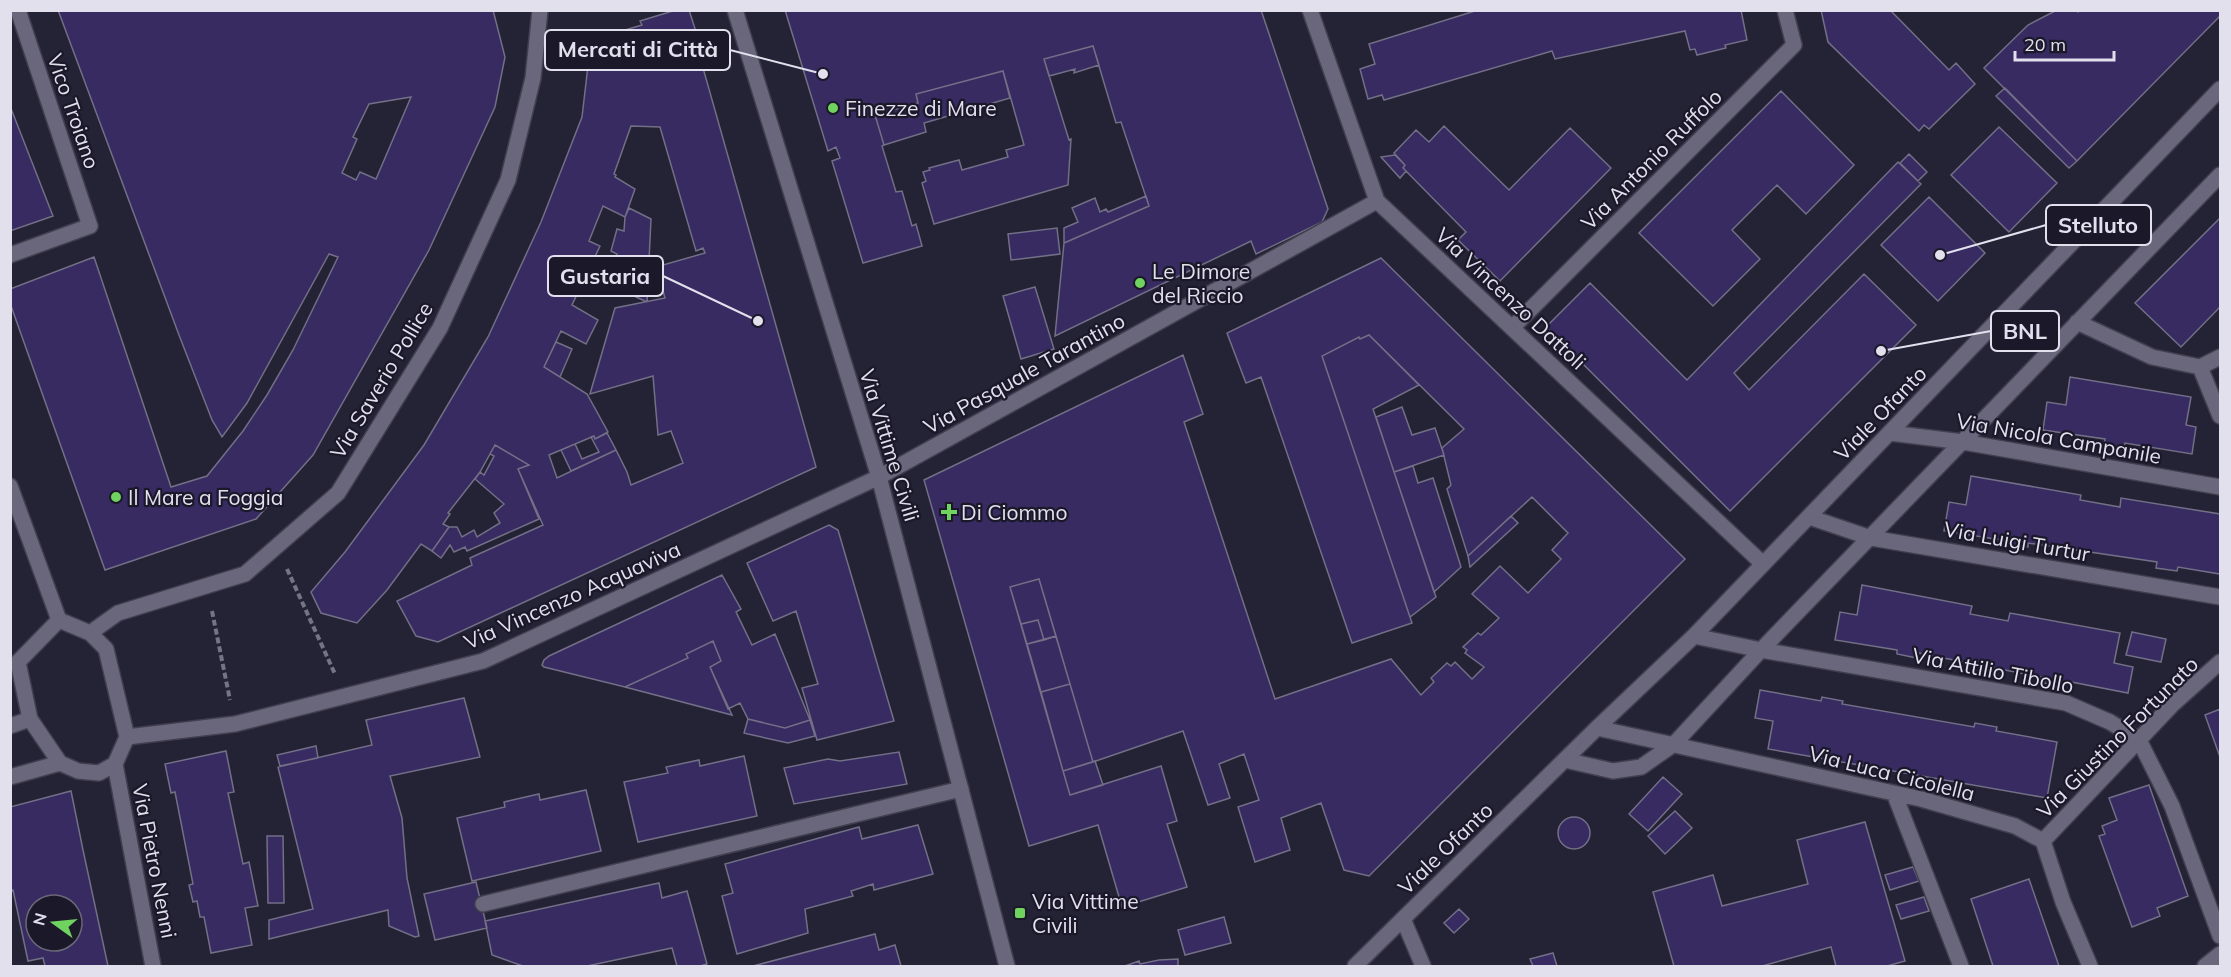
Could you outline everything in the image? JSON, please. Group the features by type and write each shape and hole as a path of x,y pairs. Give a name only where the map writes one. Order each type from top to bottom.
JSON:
{"street":[{"name":"Vico Troiano","path":"10,255 90,226 18,10"},
{"name":"Via Saverio Pollice","path":"90,633 118,613 245,574 338,493 440,328 508,180 533,78 540,10"},
{"name":"Via Vittime Civili","path":"735,10 879,477 1007,966"},
{"name":"Via Antonio Ruffolo","path":"1512,328 1794,45 1785,10"},
{"name":"Via Vincenzo Dattoli","path":"1311,11 1377,201 1763,564"},
{"name":"Viale Ofanto","path":"1355,966 1694,636 2220,89"},
{"path":"1565,760 1613,771 1641,767 1674,744 1761,650 2220,175"},
{"name":"Via Pasquale Tarantino","path":"879,477 1377,201"},
{"path":"2077,322 2152,357 2200,367 2220,357"},
{"path":"2200,367 2220,416"},
{"name":"Via Nicola Campanile","path":"1890,433 1963,442 2220,487"},
{"name":"Via Vincenzo Acquaviva","path":"127,736 235,724 483,661 879,477"},
{"path":"10,486 59,620 90,633 106,649 127,736 115,764 99,772 78,771 60,763 30,719 14,661 59,620"},
{"name":"Via Luigi Turtur","path":"1809,517 1871,538 2220,597"},
{"name":"Via Attilio Tibollo","path":"1694,636 1761,650 2066,703 2110,722 2139,740"},
{"name":"Via Giustino Fortunato","path":"2043,841 2172,705 2220,662"},
{"path":"10,726 30,719"},
{"name":"Via Luca Cicolella","path":"1597,728 1894,793 2015,826 2043,841"},
{"path":"2139,740 2172,806 2220,936"},
{"path":"10,777 60,763"},
{"name":"Via Pietro Nenni","path":"115,764 153,966"},
{"path":"483,904 961,789"},
{"path":"1894,793 1961,966"},
{"path":"2043,841 2063,902 2090,966"},
{"path":"1403,919 1423,966"},
{"path":"2205,966 2220,954"}],"path":[{"path":"277,547 345,697"},
{"path":"207,586 235,724"}],"building":[{"path":"58,10 493,10 505,57 495,107 429,250 313,455 256,519 105,570 10,303 10,289 94,257 171,487 207,476 243,431 293,350 338,257 329,254 247,403 222,437 212,420","holes":["411,97 376,179 360,172 356,180 342,173 357,139 353,137 369,104"]},
{"path":"676,10 689,10 707,66 703,68 816,467 438,642 416,636 397,601 472,565 470,558 543,525 518,469 529,465 495,445 480,472 448,513 450,514 443,524 449,527 432,551 421,544 387,590 357,623 321,613 311,592 345,552 424,445 488,337 541,222 582,117 591,40 642,25 640,21","holes":["631,126 660,127 696,251 703,248 705,253 656,267 665,298 615,308 590,394 653,376 658,435 671,431 683,463 631,485 616,450 557,478 549,455 594,436 595,439 608,432 587,394 544,367 561,331 586,344 598,320 572,305 600,246 589,241 603,206 625,217 635,189 615,177 614,174"]},
{"path":"785,10 1261,10 1328,209 1322,222 1256,254 1251,241 1055,336 1064,243 1149,206 1121,122 1116,123 1093,46 1044,59 1069,140 1071,139 1068,185 934,224 922,183 926,181 923,172 930,170 929,168 959,160 962,170 1008,157 1006,150 1024,145 1003,71 916,94 918,103 875,115 896,192 902,191 912,226 916,224 922,246 863,263 832,161 840,158 836,147 828,151"},
{"path":"1478,10 1741,10 1747,40 1697,55 1695,49 1690,50 1685,31 1555,59 1552,51 1384,100 1382,95 1368,99 1360,69 1375,64 1369,44"},
{"path":"1821,10 1890,10 1949,70 1956,63 1975,84 1929,129 1924,125 1919,131 1828,42"},
{"path":"2057,10 2077,10 2078,12 2080,10 2220,10 2220,16 2077,161 1984,68 2028,25"},
{"path":"1093,46 1099,65 1074,73 1075,69 1049,76 1044,59"},
{"path":"1003,71 1010,98 924,123 926,132 884,145 875,115 918,103 916,94"},
{"path":"2005,88 2077,161 2069,168 1996,96"},
{"path":"1781,91 1854,165 1806,214 1777,185 1732,230 1760,259 1713,306 1639,233"},
{"path":"10,106 53,216 10,231"},
{"path":"1444,126 1509,190 1570,128 1611,168 1500,281 1458,240 1466,232 1403,168 1405,165 1394,153 1416,130 1429,142"},
{"path":"1999,127 2057,183 2009,232 1951,175"},
{"path":"1909,154 1927,172 1918,181 1900,163"},
{"path":"1395,155 1405,165 1403,168 1406,171 1400,178 1381,157"},
{"path":"1898,162 1921,184 1734,373 1749,390 1864,274 1916,325 1730,511 1546,327 1590,283 1687,380"},
{"path":"1146,196 1149,206 1064,243 1064,228 1078,222 1072,208 1095,198 1100,212 1106,209 1108,212"},
{"path":"1929,197 1985,253 1938,301 1881,245"},
{"path":"629,208 651,219 647,302 608,284 604,294 583,283 590,267 609,276 617,254 611,251 617,229 624,231 625,217"},
{"path":"2220,218 2220,307 2181,347 2135,303"},
{"path":"1057,228 1060,254 1011,260 1008,234"},
{"path":"1381,258 1685,559 1369,876 1344,870 1321,803 1281,818 1290,850 1255,862 1238,807 1259,800 1244,754 1219,764 1230,798 1208,805 1183,731 1093,762 1039,579 1010,587 1070,795 1161,766 1177,821 1167,824 1187,887 1122,907 1098,825 1029,846 924,480 1183,355 1203,414 1184,422 1275,699 1391,659 1421,695 1434,682 1431,678 1447,663 1451,666 1455,662 1472,679 1484,667 1465,653 1467,650 1463,647 1478,633 1481,635 1499,618 1472,594 1500,566 1528,593 1561,559 1552,550 1568,533 1532,497 1468,556 1447,489 1451,485 1442,448 1464,429 1369,335 1360,339 1359,337 1322,356 1412,623 1352,643 1261,377 1246,383 1227,333"},
{"path":"1035,287 1054,349 1021,359 1003,296"},
{"path":"1369,335 1419,385 1373,409 1436,597 1410,617 1322,356 1359,337 1360,339"},
{"path":"556,342 572,349 560,377 544,367"},
{"path":"2070,377 2191,397 2186,425 2196,427 2192,454 2125,443 2124,448 2104,445 2105,439 2043,430 2047,402 2066,405"},
{"path":"1402,407 1412,435 1435,428 1444,455 1394,472 1376,417"},
{"path":"607,433 616,450 571,471 561,450 575,444 582,459 599,452 591,437 594,436 595,439"},
{"path":"495,445 529,465 518,469 539,519 467,551 465,547 454,552 450,545 441,558 432,551 449,527 457,527 462,537 474,530 477,537 500,523 494,513 504,504 475,479 480,472 484,475 494,456 490,454"},
{"path":"1413,466 1418,483 1433,478 1461,567 1434,592 1394,472"},
{"path":"1971,476 2081,495 2080,500 2120,507 2121,498 2220,514 2220,574 2178,567 2177,571 2156,568 2157,562 2028,543 2028,547 2008,545 2008,541 1944,531 1949,502 1966,505"},
{"path":"1511,516 1518,523 1470,567 1468,556"},
{"path":"829,525 838,530 894,721 817,740 802,688 818,684 796,611 773,621 747,563"},
{"path":"722,575 741,609 736,612 752,645 775,634 810,720 785,728 748,719 740,703 728,709 710,667 721,661 713,641 686,654 688,658 625,687 542,665 549,656"},
{"path":"1039,579 1056,636 1044,640 1038,620 1021,624 1010,587"},
{"path":"1862,585 1972,606 1970,614 2008,621 2010,613 2120,633 2114,663 2133,667 2128,693 2066,681 2065,687 2044,683 2046,678 1918,653 1917,658 1897,654 1897,650 1835,640 1840,612 1857,615"},
{"path":"1038,620 1044,640 1027,644 1021,624"},
{"path":"2132,632 2166,639 2161,662 2126,655"},
{"path":"1056,636 1070,684 1041,692 1027,644"},
{"path":"713,641 721,661 710,667 732,715 625,687 688,658 686,654"},
{"path":"1070,684 1093,762 1063,771 1041,692"},
{"path":"1760,690 1821,701 1822,697 1843,701 1842,704 1974,727 1975,723 1997,727 1996,731 2057,742 2047,798 1768,749 1773,721 1755,718"},
{"path":"464,698 480,757 390,776 402,818 407,878 419,936 415,937 389,926 388,910 269,939 269,920 313,909 278,767 372,745 366,720"},
{"path":"2220,709 2220,757 2205,715"},
{"path":"748,719 785,728 810,720 815,736 788,743 744,733"},
{"path":"316,746 318,758 280,766 277,755"},
{"path":"226,751 234,792 228,793 243,864 249,862 258,906 245,908 252,945 211,953 204,917 200,917 197,901 193,902 189,885 193,884 175,792 171,793 165,764"},
{"path":"899,752 907,784 794,804 784,768 828,759 840,761"},
{"path":"744,756 757,816 638,842 624,782 668,773 666,767 699,760 700,766"},
{"path":"1095,761 1103,785 1070,795 1063,771"},
{"path":"1663,777 1682,794 1648,831 1629,814"},
{"path":"2149,785 2188,896 2157,908 2160,916 2132,927 2099,836 2105,834 2102,826 2117,820 2109,798"},
{"path":"586,790 601,851 472,881 457,818 505,807 504,802 539,794 540,800"},
{"path":"71,791 108,966 45,966 43,958 28,961 26,953 84,953 84,893 24,893 24,942 13,890 10,891 10,807"},
{"path":"1675,811 1692,828 1665,854 1648,836"},
{"path":"1574,817 1585,822 1590,833 1585,844 1574,849 1563,844 1558,833 1563,822"},
{"path":"1865,822 1905,961 1887,966 1836,966 1831,947 1762,966 1674,966 1653,892 1713,875 1722,906 1808,884 1797,840"},
{"path":"918,825 933,874 874,890 873,884 851,891 853,896 805,909 808,933 737,954 722,896 733,893 725,864 859,827 862,839"},
{"path":"267,836 283,836 284,903 268,903"},
{"path":"1913,867 1919,881 1890,890 1885,875"},
{"path":"2029,879 2059,966 1993,966 1971,899"},
{"path":"476,882 487,928 435,940 424,894"},
{"path":"659,883 662,898 687,891 707,964 677,966 672,948 587,966 523,966 492,955 485,921"},
{"path":"1924,897 1929,911 1901,919 1896,905"},
{"path":"1459,909 1469,919 1454,933 1444,923"},
{"path":"1224,917 1231,943 1185,955 1178,930"},
{"path":"875,934 879,950 895,945 901,966 753,966"},
{"path":"1553,953 1557,966 1533,966 1530,959"},
{"path":"1178,959 1178,966 1125,966 1139,961 1140,964"}],"place":[{"name":"Mercati di Città","path":"823,74"},
{"name":"Finezze di Mare","path":"833,108"},
{"name":"Stelluto","path":"1940,255"},
{"name":"Le Dimore del Riccio","path":"1140,283"},
{"name":"Gustaria","path":"758,321"},
{"name":"BNL","path":"1881,351"},
{"name":"Il Mare a Foggia","path":"116,497"},
{"name":"Di Ciommo","path":"949,512"},
{"name":"Via Vittime Civili","path":"1020,913"}]}
